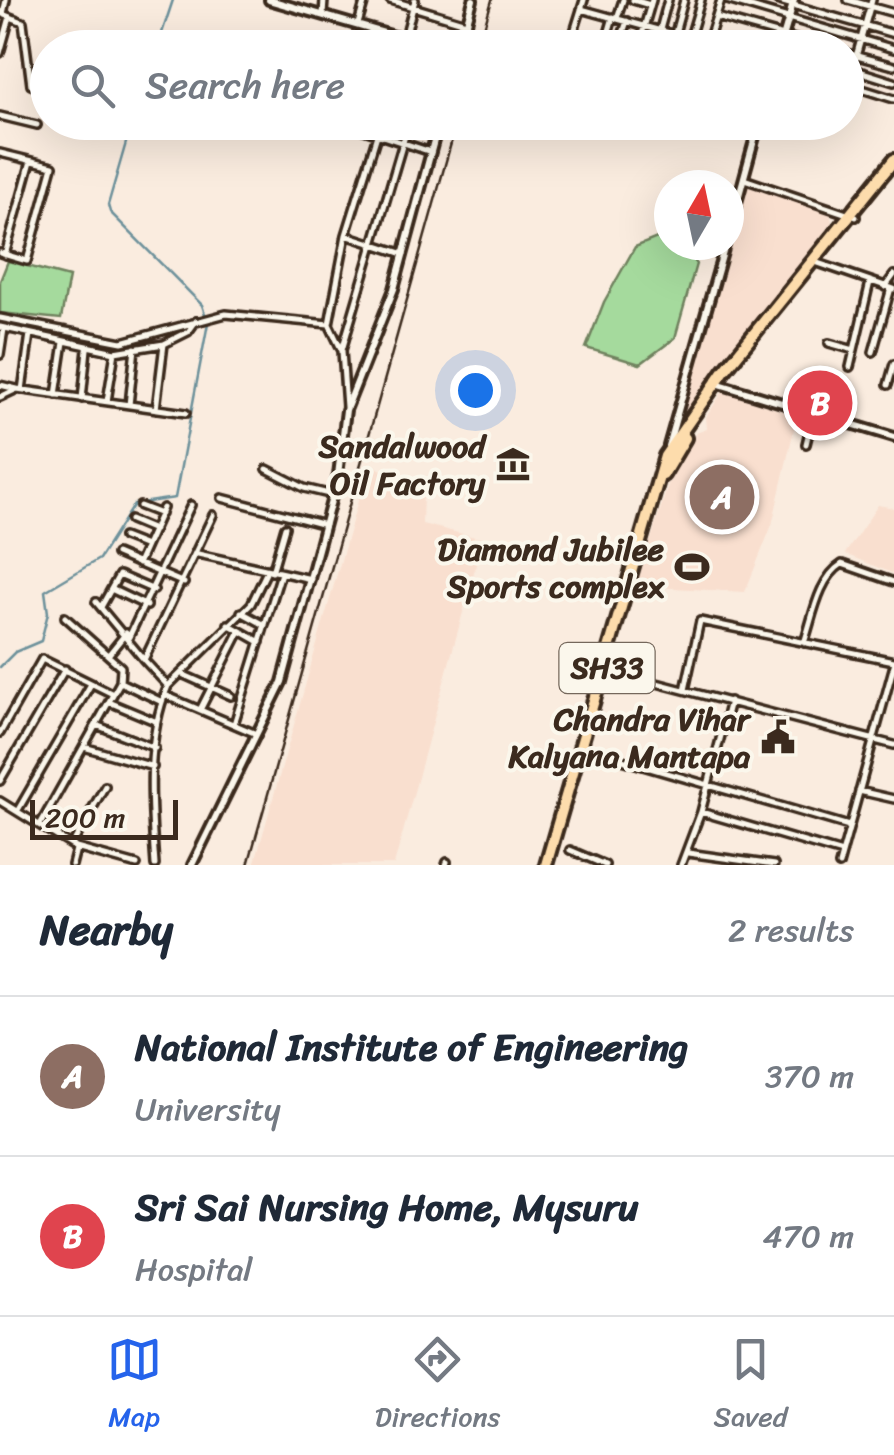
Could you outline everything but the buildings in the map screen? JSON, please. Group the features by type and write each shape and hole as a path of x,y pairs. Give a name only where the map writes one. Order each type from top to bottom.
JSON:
{"main road":[{"path":"852,216 894,160"},
{"name":"SH33","path":"549,865 603,669 665,472 717,383 852,216 894,171"},
{"path":"603,669 665,456 717,383"}],"street":[{"path":"0,52 6,0"},
{"path":"270,0 378,30"},
{"path":"323,15 324,0"},
{"path":"358,24 365,0"},
{"path":"390,0 414,4 466,24"},
{"path":"464,30 473,0"},
{"path":"575,30 584,0"},
{"path":"611,30 623,0"},
{"path":"633,0 651,2 643,30"},
{"path":"581,9 660,30 668,0"},
{"path":"676,30 684,0"},
{"path":"692,30 701,0"},
{"path":"712,30 724,0 826,30"},
{"path":"776,0 894,34"},
{"path":"848,0 871,3 894,13"},
{"path":"785,30 793,2"},
{"path":"864,30 871,3"},
{"path":"407,30 414,4"},
{"path":"5,14 23,22 30,84"},
{"path":"716,17 765,30"},
{"path":"624,30 627,21"},
{"path":"864,41 894,50"},
{"path":"864,58 894,66"},
{"path":"864,72 894,82"},
{"path":"864,89 894,99"},
{"path":"0,116 30,124"},
{"path":"342,351 329,324 346,235 375,140"},
{"path":"393,140 431,152"},
{"path":"192,865 282,682 334,495 346,410 342,351 403,140"},
{"path":"346,410 372,351 404,254 434,140"},
{"path":"754,140 744,179 852,216"},
{"path":"0,153 53,166 26,261 2,254 31,161"},
{"path":"346,235 404,254"},
{"path":"665,472 665,456 722,260"},
{"path":"814,262 890,288"},
{"path":"874,352 894,276"},
{"path":"850,367 870,282"},
{"path":"0,318 122,342 212,317 252,315 329,324"},
{"path":"0,355 2,328 115,352 164,344 188,332 197,320"},
{"path":"19,390 30,334"},
{"path":"56,395 64,342"},
{"path":"830,343 854,350"},
{"path":"156,409 164,344"},
{"path":"129,406 135,348"},
{"path":"82,399 87,349"},
{"path":"108,401 115,352"},
{"path":"888,385 894,364"},
{"path":"717,383 894,437"},
{"path":"0,386 186,413"},
{"path":"0,397 19,390"},
{"path":"806,444 812,415"},
{"path":"267,468 304,488 334,495"},
{"path":"222,498 325,525"},
{"path":"108,655 147,606 192,505"},
{"path":"138,564 162,511 140,506"},
{"path":"144,660 198,554 213,515"},
{"path":"130,520 154,530"},
{"path":"155,865 154,768 162,698 168,686 261,590 285,527"},
{"path":"123,537 146,546"},
{"path":"116,554 184,583"},
{"path":"198,554 311,579"},
{"path":"804,642 822,590 835,568 842,564 894,582"},
{"path":"234,724 282,573"},
{"path":"154,590 119,575 98,604 168,686"},
{"path":"111,589 147,606"},
{"path":"241,612 264,625"},
{"path":"41,822 120,682 123,669 65,617"},
{"path":"685,690 700,621 894,663 839,865"},
{"path":"228,624 260,642"},
{"path":"202,708 240,631"},
{"path":"0,733 42,659 113,694"},
{"path":"0,780 65,669"},
{"path":"603,669 894,746"},
{"path":"182,674 231,696"},
{"path":"120,682 202,708 254,733"},
{"path":"18,810 92,684"},
{"path":"681,865 701,812 730,701"},
{"path":"108,702 158,722"},
{"path":"96,725 156,748"},
{"path":"84,748 154,768"},
{"path":"581,748 849,826"},
{"path":"72,865 74,847 105,786"},
{"path":"859,791 894,800"},
{"path":"0,801 41,822 74,847 115,862 137,865"},
{"path":"701,812 842,853"},
{"path":"570,850 601,864"},
{"path":"90,865 93,853"},
{"path":"688,853 774,865"},
{"path":"688,853 690,865"}],"shaded area":[{"path":"747,181 829,207 832,222 679,422 725,260 744,260"},
{"path":"723,391 797,416 772,525 745,592 636,586 674,466 696,433 707,429 706,417"},
{"path":"369,462 423,496 422,524 483,539 394,865 254,865"},
{"path":"878,505 894,508 894,574 845,554"}],"green space":[{"path":"654,239 654,260 694,260 696,264 675,338 640,364 586,348 604,302 635,247"},
{"path":"8,261 69,277 61,319 0,313 0,281"}],"waterway":[{"path":"163,30 173,0"},
{"path":"0,667 15,652 41,641 48,613 45,591 99,559 134,504 175,498 208,323 202,305 110,212 108,205 127,140"}],"railway":[{"path":"483,30 492,0"},
{"path":"248,865 452,140"}],"place":[{"name":"Sri Sai Nursing Home, Mysuru","path":"820,403"},
{"name":"Sandalwood Oil Factory","path":"513,464"},
{"name":"National Institute of Engineering","path":"722,497"},
{"name":"Diamond Jubilee Sports complex","path":"692,567"},
{"name":"Chandra Vihar Kalyana Mantapa","path":"778,737"}]}
